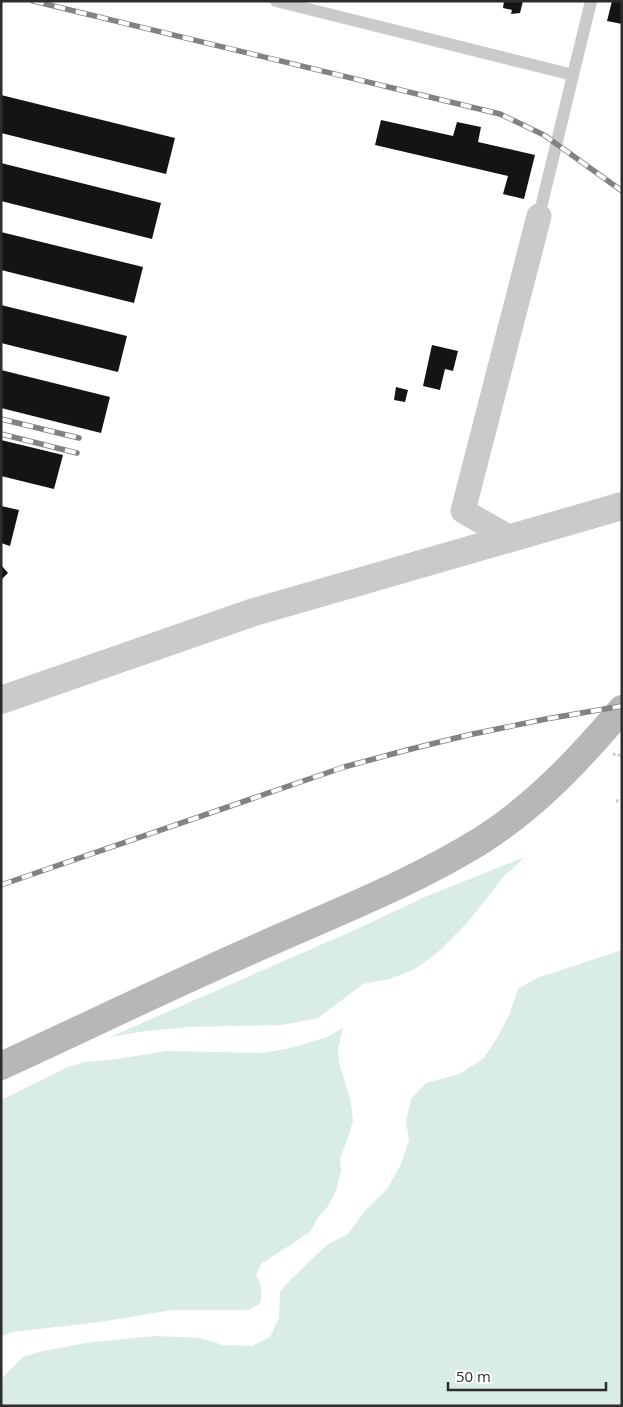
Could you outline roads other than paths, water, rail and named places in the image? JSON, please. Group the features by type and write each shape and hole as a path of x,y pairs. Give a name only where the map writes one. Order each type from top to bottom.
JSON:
{"main road":[{"path":"1,1066 235,957 390,888 483,839 550,788 622,709"}],"street":[{"path":"512,539 463,512 539,216"},
{"path":"1,700 254,612 622,506"}],"lane":[{"path":"276,1 573,75"},
{"path":"539,216 591,1"}],"railway":[{"path":"33,1 500,114 544,135 622,191"},
{"path":"1,419 79,438"},
{"path":"1,434 77,453"},
{"path":"1,885 344,767 468,735 622,706"}]}
